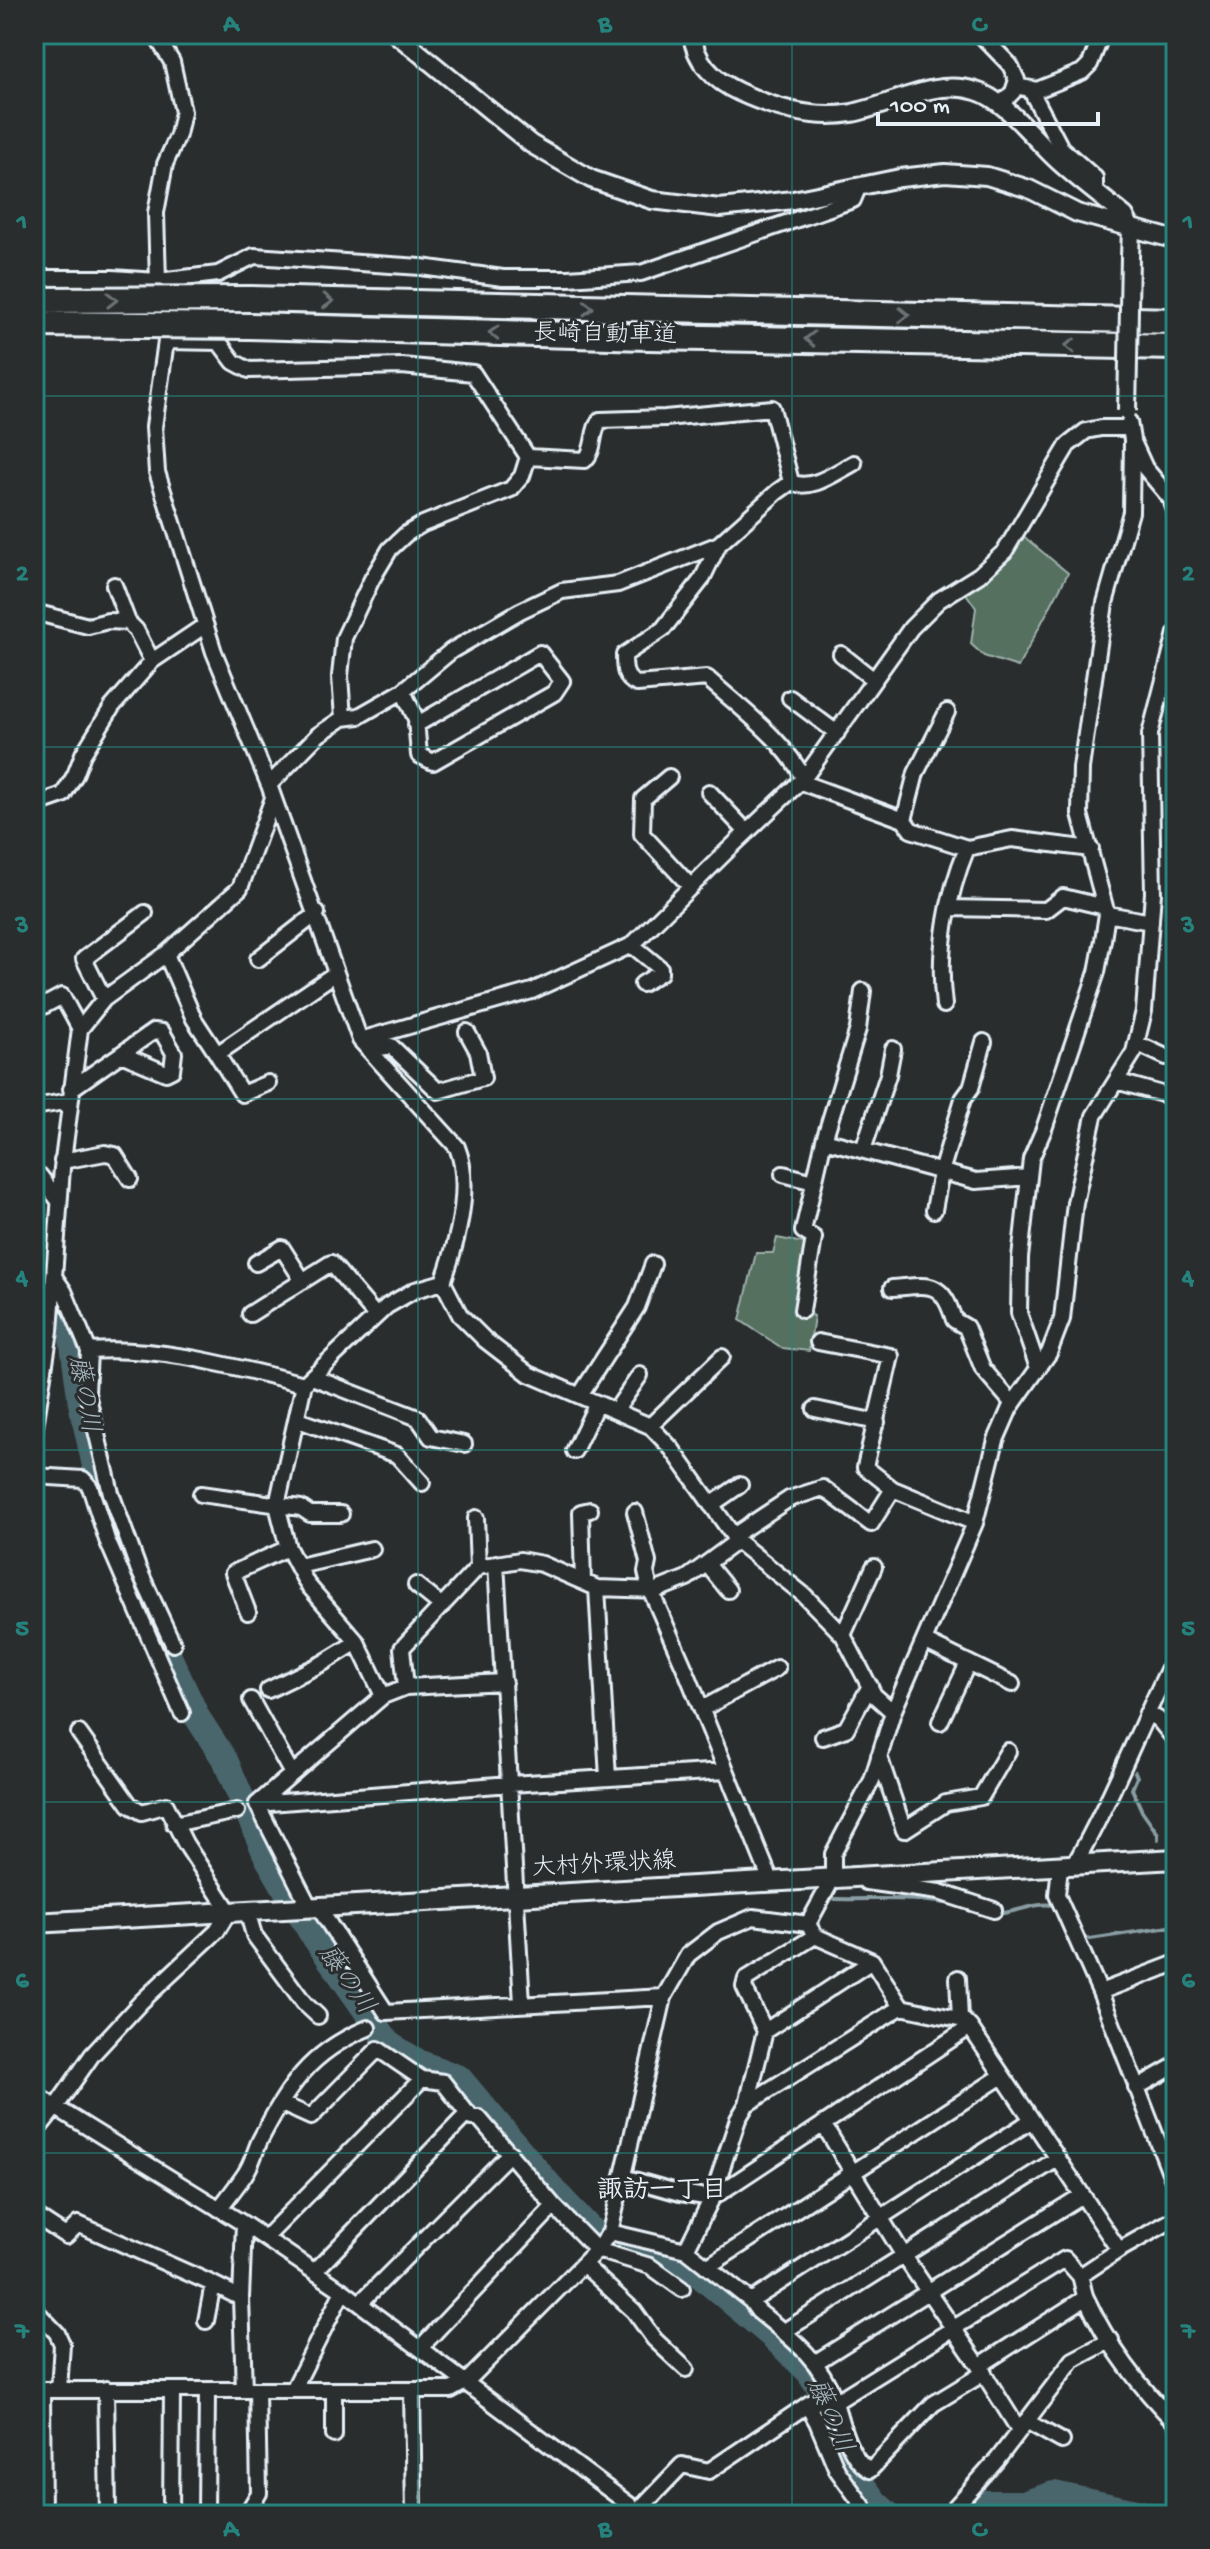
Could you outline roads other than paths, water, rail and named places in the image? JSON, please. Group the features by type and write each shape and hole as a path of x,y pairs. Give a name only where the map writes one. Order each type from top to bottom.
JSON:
{"highway":[{"name":"長崎自動車道","path":"34,300 250,299 1176,321"},
{"name":"長崎自動車道","path":"34,324 1176,347"}],"main road":[{"name":"大村外環状線","path":"34,1923 1176,1859"}],"street":[{"path":"149,34 158,39 172,62 183,112 178,135 165,164 156,213 158,281 166,341 154,427 157,472 204,626 271,792 365,1045 457,1147 464,1163 458,1243 443,1282 460,1315 485,1340 529,1374 650,1426 672,1449 735,1539 804,1595 843,1635 874,1695 893,1712"},
{"path":"396,34 531,144 591,179 652,200 720,208 793,200 900,178 945,173 987,176 1029,189 1077,213 1176,240"},
{"path":"692,34 693,46 704,66 725,86 790,110 819,115 850,113 932,88 978,91 1000,105 1059,162 1125,216 1131,228 1127,411 1131,434 1131,512 1105,603 1081,768 1080,814 1106,910 1097,972 1031,1159 1020,1258 1019,1313 1038,1368"},
{"path":"980,34 1010,65 1017,80 1013,92 1000,105"},
{"path":"1015,86 1037,90 1082,72 1090,64 1097,39"},
{"path":"1030,89 1061,148 1095,178 1095,191"},
{"path":"34,278 158,281 218,274 254,256 421,267 503,278 641,273 853,200 858,188"},
{"path":"166,341 219,342 234,362 249,370 402,366 473,373 528,457"},
{"path":"528,457 585,460 591,454 596,425 600,420 665,418 772,408 791,482"},
{"path":"365,1045 532,991 632,945 804,778 911,628 939,600 979,575 1005,551 1068,445 1086,431 1101,428 1131,434"},
{"path":"1131,434 1145,468 1171,499 1176,514"},
{"path":"343,718 340,676 344,638 390,549 423,524 511,489 522,476 528,457"},
{"path":"791,482 810,485 854,463"},
{"path":"34,1433 50,1331 62,1161 80,1029 87,1017 104,999 166,954 240,888 271,792 318,735 343,718 359,716 403,691 451,651 520,611 562,591 618,584 719,544 791,482"},
{"path":"719,544 702,579 663,629 624,655 625,671 630,681 637,684 707,678 777,743 806,784 904,820 911,830 967,848 1012,839 1091,849"},
{"path":"114,585 128,622 136,630 152,661"},
{"path":"34,612 88,626 108,621 128,622"},
{"path":"34,805 63,795 83,754 112,707 152,661 204,626"},
{"path":"686,2250 712,2198 738,2119 747,2104 765,2031 744,1987 746,1979 811,1930 833,1878 833,1854 872,1780 893,1712 975,1523 996,1440 1013,1404 1049,1353 1062,1319 1075,1203 1094,1116 1134,1052 1144,1011 1151,922 1150,734 1176,633"},
{"path":"403,691 416,725 419,755 433,762 554,693 562,681 540,653 416,725"},
{"path":"841,654 874,680"},
{"path":"790,698 837,733"},
{"path":"904,820 916,773 947,712"},
{"path":"669,777 643,799 642,834 691,887"},
{"path":"709,792 747,832"},
{"path":"944,1005 944,936 953,881 967,848"},
{"path":"949,908 1046,910 1063,897 1151,922"},
{"path":"104,999 84,959 145,913"},
{"path":"258,959 317,913"},
{"path":"632,945 660,968 660,973 642,984"},
{"path":"166,954 194,1019 242,1094 268,1083"},
{"path":"217,1054 336,973"},
{"path":"802,1310 814,1238 803,1231 824,1140 858,1029 863,991"},
{"path":"38,1009 62,996 80,1029"},
{"path":"365,1045 391,1046 438,1091 483,1078 478,1052 467,1032"},
{"path":"934,1210 941,1172 984,1042"},
{"path":"1136,1043 1166,1057"},
{"path":"863,1150 888,1075 893,1049"},
{"path":"34,1107 71,1095 121,1054"},
{"path":"1116,1081 1176,1098"},
{"path":"824,1140 976,1181 1029,1177"},
{"path":"62,1161 105,1153 115,1155 130,1179"},
{"path":"34,1173 40,1176 59,1201"},
{"path":"783,1174 814,1182"},
{"path":"256,1263 282,1248 303,1281"},
{"path":"250,1314 331,1263 376,1316"},
{"path":"580,1395 637,1307 653,1264"},
{"path":"55,1279 64,1291 89,1351 87,1393 111,1493 138,1568 173,1644"},
{"path":"383,1696 357,1642 307,1584 288,1548 277,1505 308,1381 387,1306 415,1290 443,1282"},
{"path":"892,1288 932,1287 940,1291 948,1299 954,1320 966,1327 983,1369 1013,1404"},
{"path":"34,1328 50,1331"},
{"path":"818,1342 891,1356 865,1467 893,1489 975,1523"},
{"path":"89,1351 124,1349 308,1381 418,1418 431,1437 464,1444"},
{"path":"650,1426 722,1357"},
{"path":"616,1410 640,1375"},
{"path":"574,1451 597,1403"},
{"path":"815,1409 877,1422"},
{"path":"298,1420 397,1455 422,1483"},
{"path":"34,1476 83,1479 90,1487 107,1540 182,1713"},
{"path":"711,1505 740,1485"},
{"path":"406,1687 402,1648 478,1567 520,1560 542,1564 590,1585 657,1590 687,1578 789,1499 823,1488 871,1524 893,1489"},
{"path":"201,1494 301,1508 310,1514 341,1514"},
{"path":"590,1510 581,1512 608,1778"},
{"path":"635,1512 648,1562 646,1572 650,1589 771,1881"},
{"path":"476,1518 478,1567"},
{"path":"248,1612 233,1573 288,1548"},
{"path":"299,1566 372,1549"},
{"path":"496,1563 522,2003"},
{"path":"707,1564 728,1590"},
{"path":"843,1635 874,1567"},
{"path":"416,1585 442,1606"},
{"path":"924,1641 1012,1684"},
{"path":"268,1690 357,1642"},
{"path":"1176,1654 1103,1815 1067,1866 1057,1895 1100,1992 1176,2188"},
{"path":"940,1722 963,1690 968,1663"},
{"path":"702,1709 777,1668"},
{"path":"257,1804 383,1696 406,1687 504,1682"},
{"path":"823,1737 846,1729 870,1686"},
{"path":"251,1700 291,1772"},
{"path":"1147,1713 1158,1719 1176,1741"},
{"path":"79,1733 130,1805 142,1812 166,1805 174,1824 246,1911 254,1935 318,2016"},
{"path":"879,1756 904,1830 946,1803 981,1797 1008,1751"},
{"path":"257,1804 726,1771"},
{"path":"257,1804 313,1908 386,2012 664,1997"},
{"path":"174,1824 237,1811"},
{"path":"833,1878 939,1892 994,1910"},
{"path":"34,2134 92,2055 141,2002 217,1931 246,1911"},
{"path":"43,2515 38,2390 451,2390 467,2381 597,2250 609,2233 664,1997 688,1955 718,1932 753,1917 811,1930 872,1961 901,2007 965,2023"},
{"path":"765,2031 872,1961"},
{"path":"1100,1992 1176,1963"},
{"path":"958,1978 965,2023 1119,2250"},
{"path":"289,2009 301,1998"},
{"path":"747,2104 901,2007"},
{"path":"623,2177 680,2193 712,2198 965,2023"},
{"path":"219,2209 247,2172 260,2141 282,2104 284,2094 324,2051 368,2028"},
{"path":"282,2104 311,2117 378,2049 422,2079 443,2082 471,2118 479,2118 554,2206 597,2250 650,2266 682,2289"},
{"path":"1136,2088 1176,2065"},
{"path":"707,2267 1002,2076"},
{"path":"265,2238 422,2079"},
{"path":"34,2094 315,2271 467,2381 639,2514 682,2465 709,2471 809,2404 834,2400 1065,2259 1080,2276 1085,2298 1147,2396 1176,2423"},
{"path":"315,2271 468,2113"},
{"path":"751,2301 1032,2120"},
{"path":"823,2124 904,2256 1023,2426 1062,2441"},
{"path":"360,2303 510,2153"},
{"path":"783,2332 1057,2159"},
{"path":"816,2362 1081,2196"},
{"path":"421,2347 554,2206"},
{"path":"34,2215 66,2236 78,2224 241,2298"},
{"path":"1080,2276 1176,2218"},
{"path":"244,2224 241,2298 259,2493 246,2515"},
{"path":"609,2233 686,2250 751,2301 758,2311 816,2362 827,2379 849,2443 863,2467 870,2470 933,2404 1085,2298"},
{"path":"583,2264 634,2311 654,2339 686,2369"},
{"path":"206,2321 213,2284"},
{"path":"293,2390 343,2291"},
{"path":"34,2309 57,2333 62,2344 59,2390"},
{"path":"948,2515 997,2460 1073,2360 1111,2340"},
{"path":"106,2389 108,2515"},
{"path":"171,2515 172,2390"},
{"path":"206,2515 207,2390"},
{"path":"334,2390 334,2435"},
{"path":"412,2390 414,2515"},
{"path":"809,2404 837,2470 863,2506 855,2515"}],"waterway":[{"name":"藤の川","path":"34,1266 63,1302 69,1315 81,1403 104,1506 128,1568 197,1717 225,1760 267,1857 310,1931 390,2045 420,2063 459,2078 592,2231 619,2249 684,2262 772,2336 809,2372 823,2393 843,2459 875,2502 889,2515"},
{"path":"1135,1772 1137,1777 1132,1789 1158,1839"},
{"path":"835,1899 913,1900 960,1906"},
{"path":"994,1914 1046,1905 1053,1905 1057,1911"},
{"path":"1090,1939 1176,1926"},
{"name":"藤の川","path":"963,2515 973,2503 1026,2503 1054,2494 1149,2515"}],"district":[{"name":"諏訪一丁目","path":"662,2192"}]}
